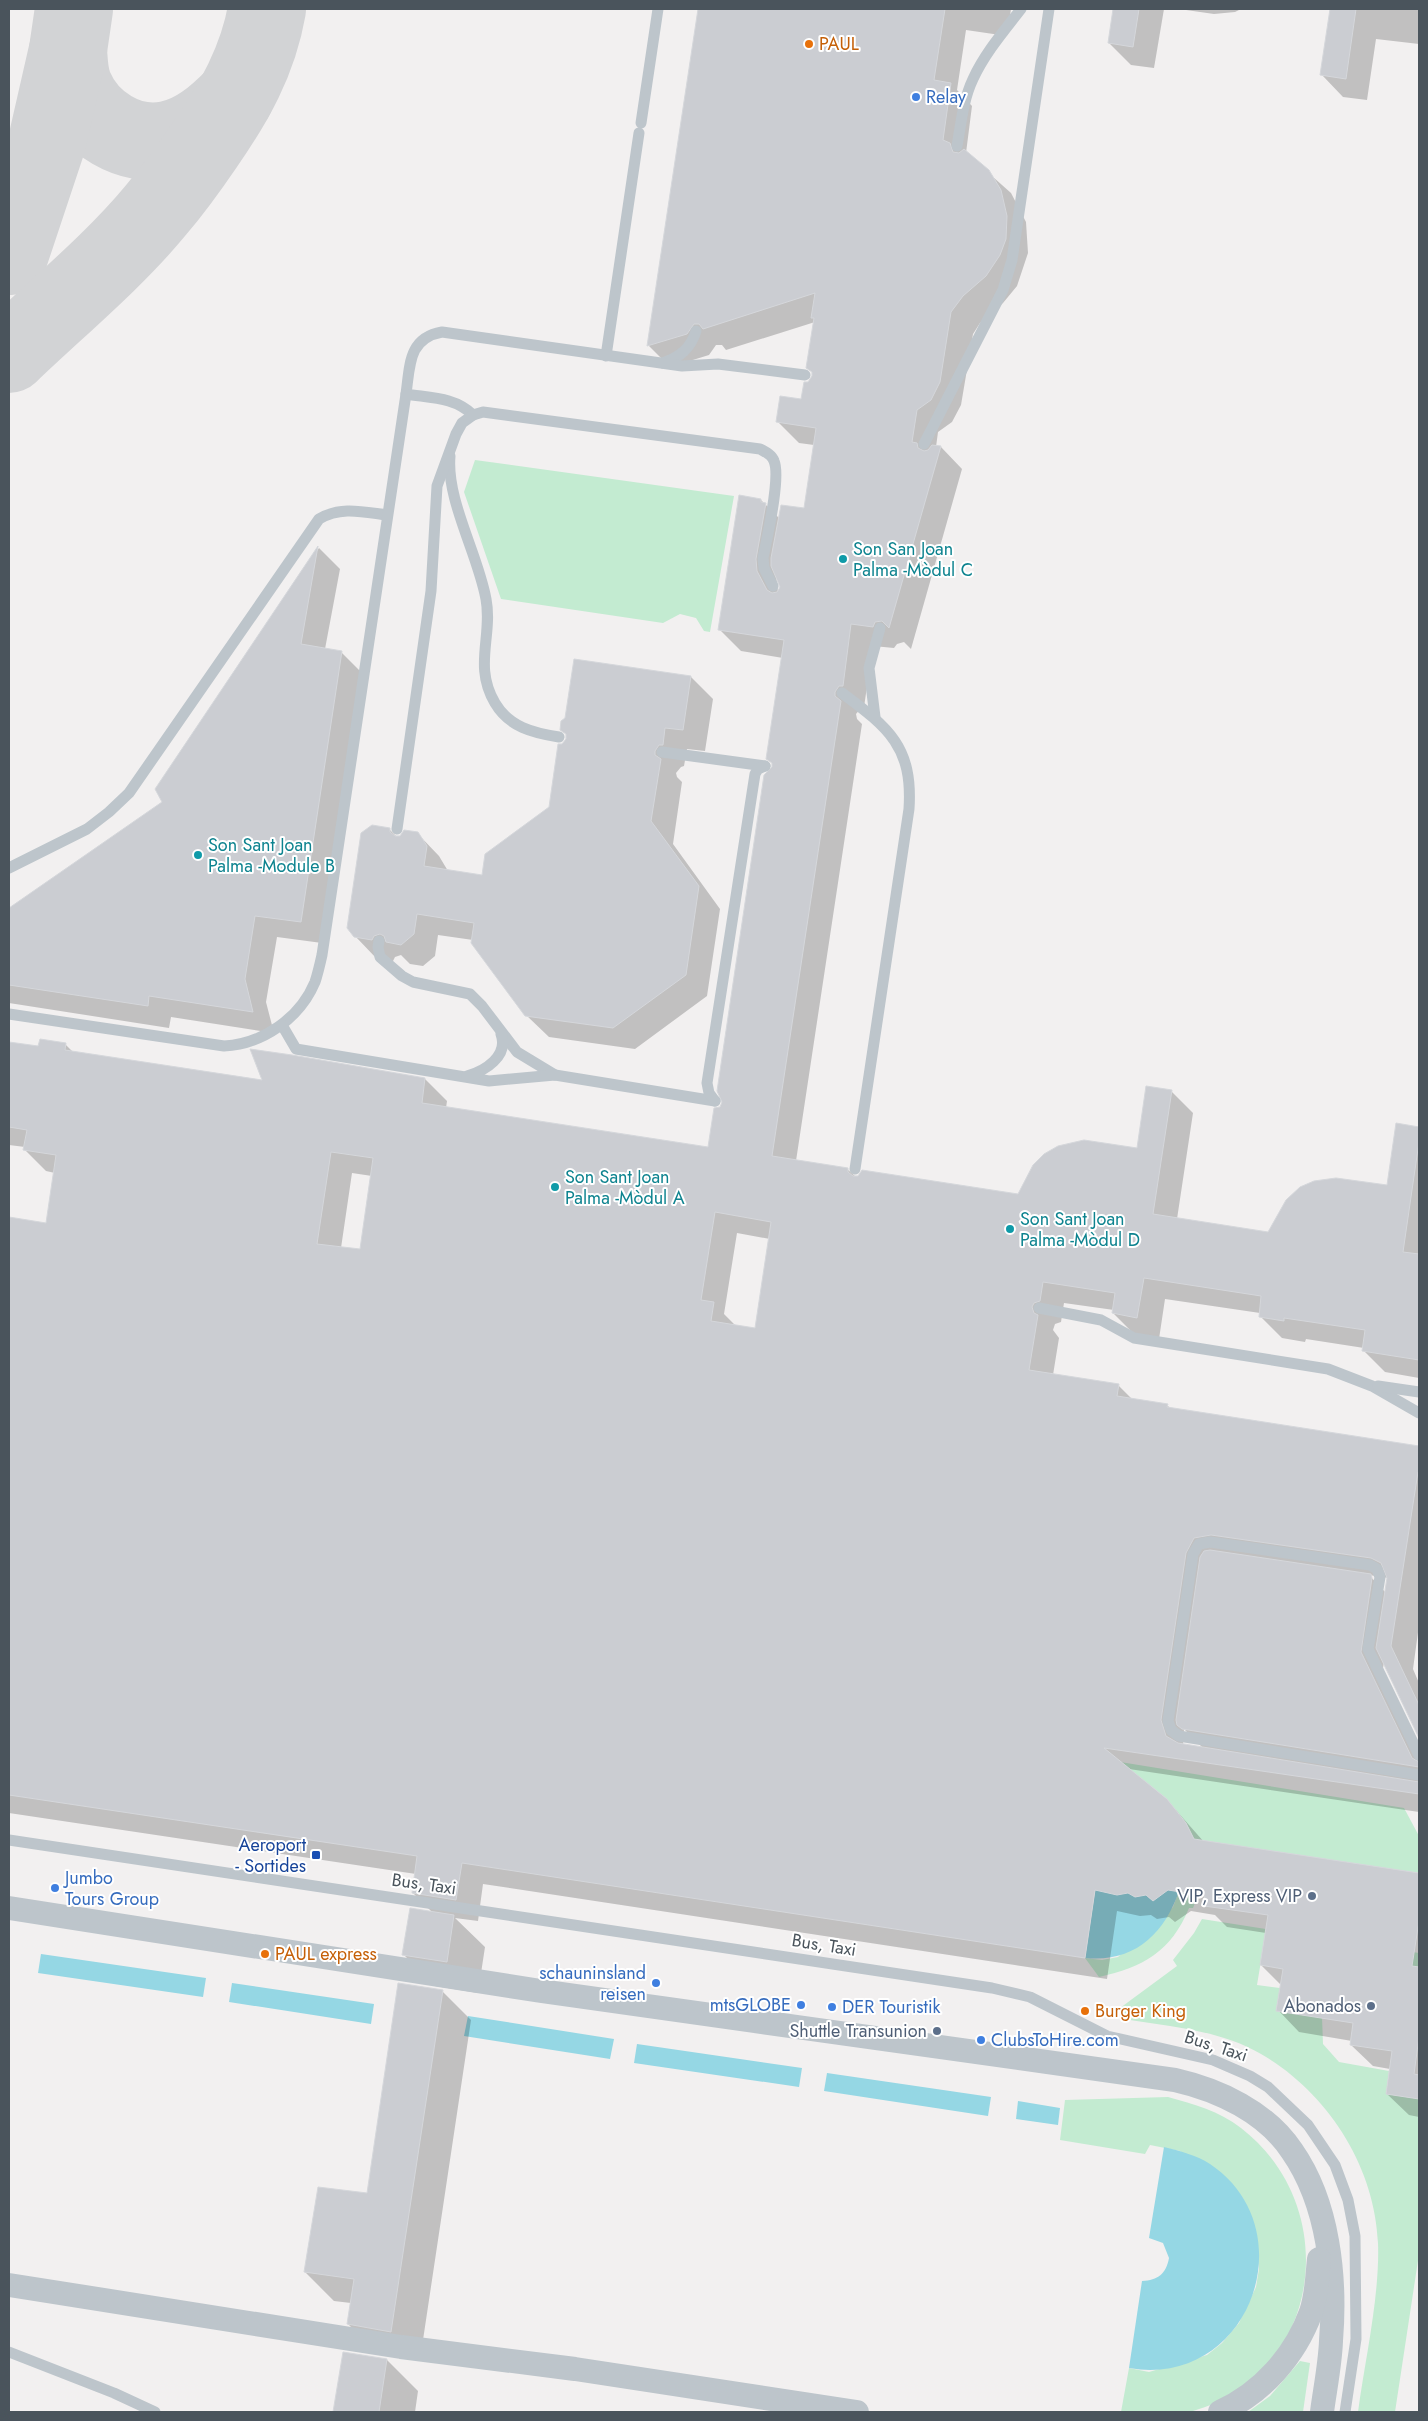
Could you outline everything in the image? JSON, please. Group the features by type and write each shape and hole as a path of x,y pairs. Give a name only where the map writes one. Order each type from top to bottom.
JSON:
{"street":[{"path":"9,1908 541,1991 1175,2080 1206,2087 1253,2113 1273,2130 1292,2150 1306,2175 1317,2201 1331,2265 1333,2299 1331,2341 1322,2412"},
{"path":"1220,2412 1251,2394 1269,2379 1287,2358 1301,2335 1311,2312 1316,2290 1322,2225"},
{"path":"9,2285 333,2337 565,2368 857,2412"}],"lane":[{"path":"606,356 658,9"},
{"path":"957,146 965,104 972,80 984,58 1021,9"},
{"path":"924,444 1003,290 1012,260 1049,9"},
{"path":"661,364 676,359 687,350 696,331"},
{"path":"9,1014 224,1046 242,1045 262,1037 282,1025 302,1005 315,982 322,955 411,358 422,340 431,334 442,332 661,364 682,366 718,364 805,375"},
{"path":"406,394 454,401 464,406 473,415"},
{"path":"397,829 431,592 437,486 462,423 473,415 483,412 760,449 768,453 774,459 777,476 763,558 764,568 773,586"},
{"path":"451,447 451,483 487,601 488,622 483,661 487,687 495,704 507,718 533,733 558,737"},
{"path":"9,868 87,828 109,812 129,793 319,519 330,513 347,510 387,515"},
{"path":"875,717 869,668 880,628"},
{"path":"842,693 875,717 900,747 908,766 910,786 907,819 855,1169"},
{"path":"282,1025 296,1049 489,1081 555,1075 715,1102 709,1093 707,1083 755,774 758,769 765,766 662,752"},
{"path":"379,941 380,957 407,980 470,994 482,1006 509,1044 524,1058 555,1075"},
{"path":"463,1077 480,1072 491,1066 501,1048 503,1040 499,1030"},
{"path":"1039,1308 1101,1320 1134,1338 1328,1369 1372,1386 1419,1413"},
{"path":"1372,1386 1419,1392"},
{"path":"1419,1755 1368,1649 1380,1577 1377,1569 1370,1565 1210,1542 1199,1544 1192,1564 1168,1721 1171,1730 1178,1736 1419,1774"},
{"name":"Bus, Taxi","path":"9,1840 992,1988 1030,1997 1107,2036 1213,2060 1250,2076 1275,2093 1308,2125 1335,2164 1348,2200 1355,2236 1356,2339 1345,2412"},
{"path":"9,2352 114,2393 155,2412"}],"green space":[{"path":"475,460 734,496 710,632 704,631 696,618 680,614 663,623 501,599 464,492"},
{"path":"1114,1761 1404,1808 1419,1836 1419,1873 1194,1841 1186,1823 1167,1799 1151,1786 1132,1776"},
{"path":"1179,1891 1198,1895 1193,1908 1189,1908 1174,1936 1164,1947 1154,1955 1129,1968 1099,1977 1085,1958 1102,1960 1118,1957 1173,1907"},
{"path":"1202,1919 1419,1953 1419,1967 1264,1943 1257,1985 1280,1988 1276,2010 1322,2017 1323,2044 1339,2062 1389,2071 1386,2094 1419,2099 1419,2254 1395,2412 1358,2412 1377,2284 1378,2243 1375,2214 1368,2186 1357,2159 1343,2134 1326,2110 1307,2089 1285,2070 1261,2054 1246,2046 1214,2035 1130,2020 1120,2008 1177,1966 1173,1960 1194,1933"},
{"path":"1168,2097 1206,2109 1233,2122 1274,2161 1295,2200 1305,2243 1304,2286 1292,2326 1269,2363 1236,2392 1193,2411 1168,2414 1121,2412 1129,2368 1149,2372 1207,2355 1222,2343 1239,2323 1256,2287 1259,2269 1256,2232 1180,2151 1150,2145 1145,2154 1060,2140 1065,2100"},
{"path":"1300,2361 1310,2363 1303,2412 1248,2412 1270,2396"}],"water":[{"path":"1097,1879 1124,1883 1135,1897 1138,1896 1142,1886 1149,1898 1154,1900 1159,1889 1179,1891 1165,1921 1144,1943 1132,1951 1118,1956 1085,1958"},
{"path":"41,1954 206,1978 203,1997 38,1973"},
{"path":"232,1983 374,2004 371,2024 229,2002"},
{"path":"468,2016 614,2039 610,2059 464,2036"},
{"path":"637,2044 802,2068 799,2087 634,2063"},
{"path":"827,2073 991,2097 988,2116 824,2091"},
{"path":"1018,2101 1060,2108 1058,2125 1016,2119"},
{"path":"1164,2147 1194,2156 1210,2164 1239,2192 1255,2226 1259,2263 1251,2298 1233,2330 1206,2354 1171,2368 1129,2368 1142,2281 1157,2278 1166,2268 1169,2258 1163,2243 1149,2238"}],"building":[{"path":"698,9 945,9 934,80 951,83 943,140 950,143 953,152 959,153 964,149 989,170 1001,190 1007,216 1006,239 1000,255 986,276 963,296 951,312 940,382 931,400 917,410 912,442 917,443 918,448 924,451 928,450 932,445 941,446 889,628 882,621 875,622 873,627 851,624 843,686 839,686 835,692 835,696 841,701 772,1156 848,1168 848,1172 853,1176 858,1176 862,1170 1018,1194 1033,1165 1044,1154 1058,1146 1084,1140 1137,1148 1146,1086 1172,1090 1153,1214 1268,1232 1286,1200 1300,1187 1314,1181 1336,1178 1387,1185 1396,1123 1419,1127 1419,1142 1403,1252 1419,1254 1419,1360 1362,1351 1365,1330 1284,1318 1284,1321 1259,1317 1261,1296 1144,1278 1137,1318 1112,1313 1115,1293 1043,1282 1040,1301 1034,1303 1032,1307 1034,1313 1038,1315 1029,1370 1119,1384 1117,1396 1168,1404 1167,1407 1419,1446 1419,1472 1391,1646 1419,1705 1419,1738 1376,1648 1387,1578 1381,1563 1371,1558 1211,1535 1194,1538 1186,1553 1161,1720 1166,1736 1178,1743 1419,1782 1419,1794 1104,1748 1167,1799 1186,1823 1194,1839 1419,1873 1419,1921 1412,1966 1419,1967 1419,2037 1414,2074 1419,2075 1419,2099 1386,2094 1392,2051 1350,2045 1353,2023 1276,2011 1283,1969 1260,1965 1268,1915 1204,1906 1205,1896 1168,1890 1153,1901 1146,1895 1135,1897 1128,1893 1117,1895 1095,1890 1085,1958 462,1863 456,1900 412,1893 417,1856 9,1795 9,1217 46,1223 56,1155 23,1150 27,1130 9,1127 9,1042 38,1046 40,1039 66,1043 65,1050 262,1080 250,1049 292,1055 425,1078 422,1103 708,1147 714,1108 720,1107 722,1102 717,1091 764,775 772,767 772,763 766,759 784,640 718,630 739,495 761,499 761,502 766,503 756,559 757,571 767,590 772,593 777,592 780,587 771,566 771,558 781,505 804,508 816,428 776,422 780,396 801,399 804,382 808,382 812,376 812,372 806,368 814,318 811,318 815,293 703,329 699,324 694,324 687,334 647,346","holes":["331,1152 373,1158 360,1249 317,1244","715,1212 771,1222 755,1328 711,1321 714,1302 701,1300"]},
{"path":"1113,9 1139,9 1133,47 1108,43"},
{"path":"1330,9 1356,9 1346,79 1320,75"},
{"name":"Son Sant Joan Palma -Module B","path":"318,546 301,644 342,651 301,922 255,916 245,979 253,1012 149,996 148,1006 9,985 9,908 162,802 155,789"},
{"path":"574,659 691,676 683,730 665,728 663,745 659,745 655,751 655,755 661,759 651,821 699,886 686,975 613,1028 525,1016 471,943 474,923 417,914 414,934 401,945 386,942 384,936 380,934 374,936 372,940 354,937 347,928 361,833 372,825 390,828 390,832 395,836 400,836 404,830 418,832 427,846 424,866 482,875 485,854 549,807 558,744 562,744 566,739 566,734 560,730 561,721 565,718"},
{"path":"1210,1550 1371,1574 1372,1578 1361,1652 1412,1758 1419,1762 1419,1767 1182,1729 1177,1725 1176,1720 1200,1557 1204,1551"},
{"path":"410,1908 454,1915 447,1962 402,1955"},
{"path":"398,1983 443,1990 391,2332 347,2324 354,2279 304,2272 318,2187 367,2193"},
{"path":"343,2352 387,2359 379,2412 333,2412"}],"taxiway":[{"path":"9,256 47,142 68,50 74,9"},
{"path":"9,354 122,248 181,179 235,97 258,46 267,9"},
{"path":"68,50 72,82 81,100 90,112 112,130 139,140 168,140 187,134 213,118 235,97"}],"place":[{"name":"PAUL","path":"809,44"},
{"name":"Relay","path":"916,97"},
{"name":"Son San Joan Palma -Mòdul C","path":"843,559"},
{"name":"Son Sant Joan Palma -Module B","path":"198,855"},
{"name":"Son Sant Joan Palma -Mòdul A","path":"555,1187"},
{"name":"Son Sant Joan Palma -Mòdul D","path":"1010,1229"},
{"name":"Aeroport - Sortides","path":"316,1855"},
{"name":"Jumbo Tours Group","path":"55,1888"},
{"name":"VIP, Express VIP","path":"1312,1896"},
{"name":"PAUL express","path":"265,1954"},
{"name":"schauninsland reisen","path":"656,1983"},
{"name":"mtsGLOBE","path":"801,2005"},
{"name":"Abonados","path":"1371,2006"},
{"name":"DER Touristik","path":"832,2007"},
{"name":"Burger King","path":"1085,2011"},
{"name":"Shuttle Transunion","path":"937,2031"},
{"name":"ClubsToHire.com","path":"981,2040"}]}
